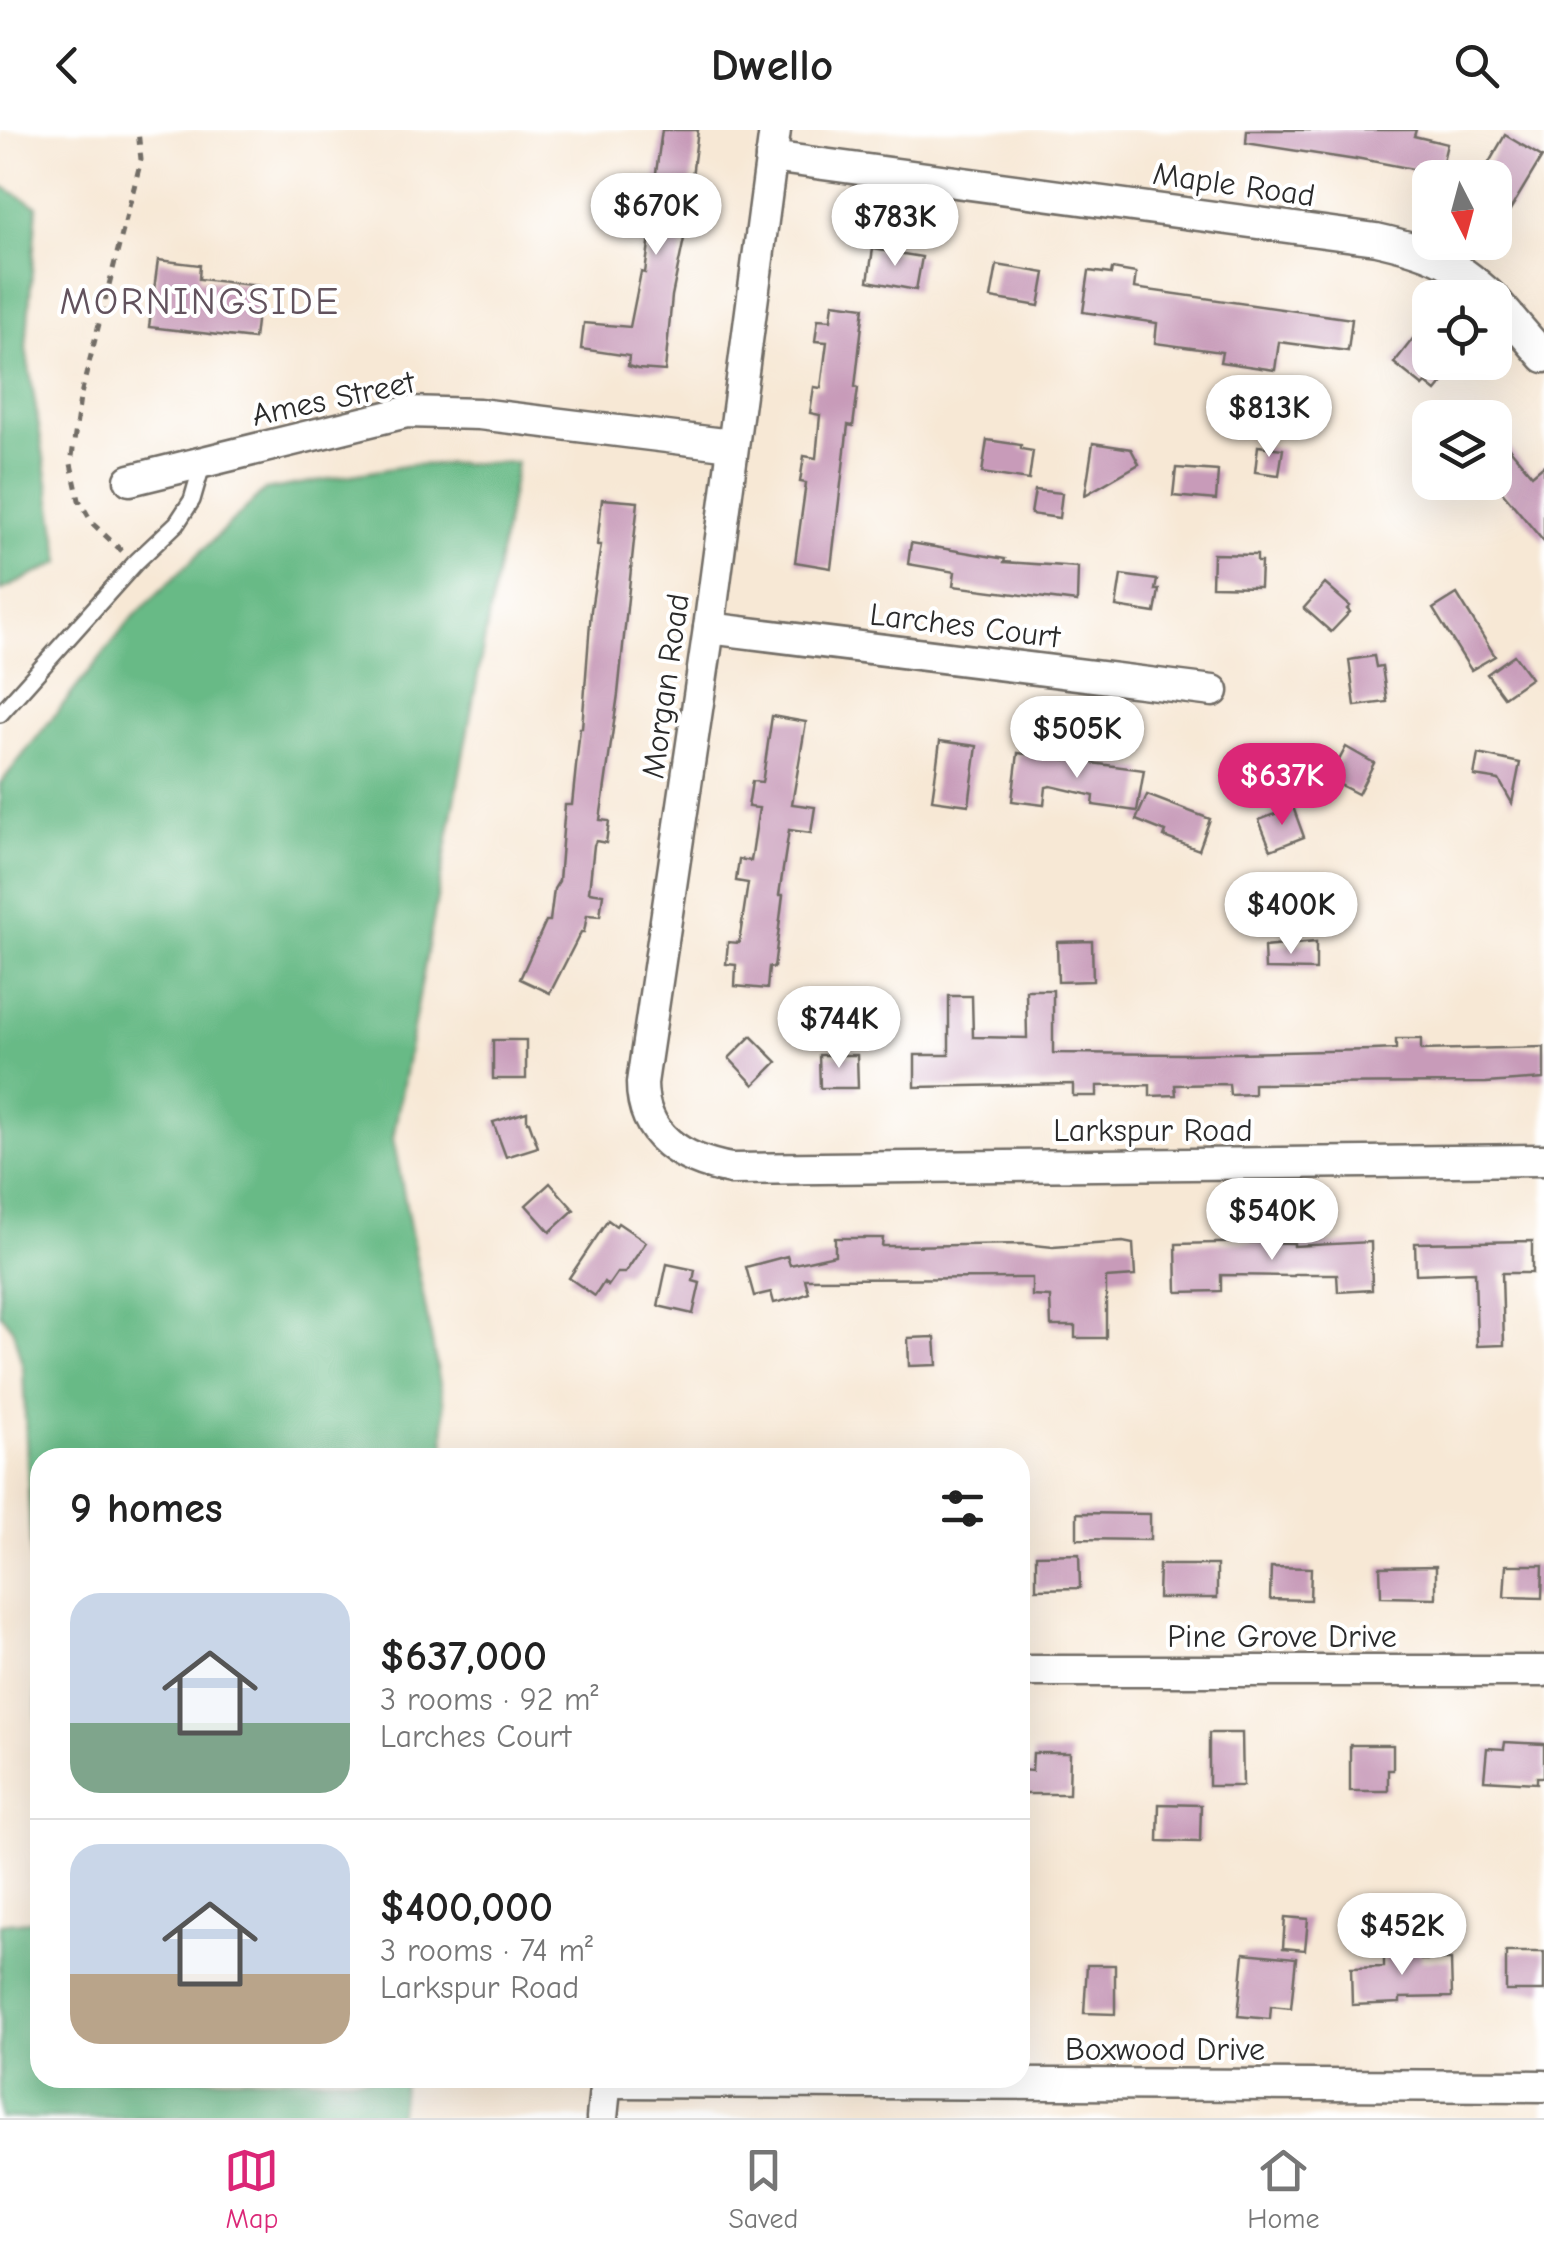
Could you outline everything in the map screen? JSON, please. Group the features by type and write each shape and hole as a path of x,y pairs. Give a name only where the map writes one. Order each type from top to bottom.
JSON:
{"street":[{"name":"Maple Road","path":"773,143 1376,239 1441,257 1474,280"},
{"name":"Morgan Road","path":"762,1170 706,1165 668,1146 646,1113 642,1096 773,143"},
{"name":"Maple Road","path":"1512,320 1544,358"},
{"name":"Ames Street","path":"130,480 408,412 479,414 732,445"},
{"name":"Larches Court","path":"709,628 1213,691"},
{"name":"Larkspur Road","path":"762,1170 1544,1160"},
{"name":"Pine Grove Drive","path":"1030,1671 1544,1671"},
{"name":"Boxwood Drive","path":"1030,2083 1544,2086"},
{"path":"602,2118 605,2088"}],"lane":[{"path":"0,714 136,562 177,523 192,500 203,462"}],"path":[{"path":"136,562 94,524 80,500 71,464 80,398 141,160 138,130"}],"green space":[{"path":"0,185 37,206 26,348 61,562 0,591"},
{"path":"517,462 393,1138 444,1405 445,1448 30,1448 30,1532 23,1368 13,1330 0,1313 0,784 131,619 265,490 410,465"},
{"path":"30,1921 30,2088 403,2088 399,2118 0,2118 0,1924"}],"building":[{"path":"662,130 698,130 690,192 698,193 693,229 686,229 672,296 665,371 628,366 629,356 581,349 584,323 630,327 641,272 645,273 651,229 643,228 644,222 638,221 643,185 654,187"},
{"path":"1247,130 1416,130 1414,136 1447,144 1443,160 1412,160 1412,169 1246,143"},
{"path":"1505,135 1542,157 1512,207 1512,160 1490,160"},
{"path":"873,249 922,257 916,290 868,281"},
{"path":"158,260 200,265 199,279 260,286 254,339 149,327"},
{"path":"997,265 1045,273 1039,306 991,298"},
{"path":"1112,269 1136,273 1134,288 1352,319 1348,351 1279,342 1275,370 1220,362 1222,352 1155,343 1157,323 1083,312 1089,271 1111,274"},
{"path":"833,303 864,307 855,387 858,388 853,426 848,425 831,568 795,562 806,483 800,482 804,456 816,458 820,415 810,413 814,387 821,388 827,342 815,341 818,319 831,320"},
{"path":"1412,340 1412,377 1394,363"},
{"path":"1415,380 1445,380 1436,391 1426,383 1423,386"},
{"path":"987,440 1021,445 1021,449 1033,451 1029,480 982,473"},
{"path":"1093,443 1131,449 1139,464 1085,495"},
{"path":"1258,446 1283,449 1279,475 1255,472"},
{"path":"1512,451 1532,475 1544,465 1544,542 1509,500"},
{"path":"1176,468 1218,471 1216,500 1173,496"},
{"path":"1035,490 1062,493 1059,518 1031,514"},
{"path":"602,499 638,502 600,820 609,821 606,843 596,841 594,845 589,892 603,894 600,916 587,915 584,932 550,993 520,979 546,921 550,921 554,889 559,881 565,805 572,805 601,545 597,545"},
{"path":"911,543 1005,559 1004,562 1078,567 1077,602 953,586 955,572 908,564"},
{"path":"1213,554 1257,555 1257,562 1261,562 1260,587 1212,586"},
{"path":"1121,575 1157,580 1155,613 1116,607"},
{"path":"1325,584 1350,606 1350,612 1331,632 1304,608"},
{"path":"1457,594 1495,656 1471,670 1433,609"},
{"path":"1514,655 1531,678 1504,697 1487,674"},
{"path":"1374,656 1376,667 1382,666 1387,702 1355,706 1349,660"},
{"path":"772,716 806,722 792,804 815,807 811,833 789,830 774,968 769,967 767,989 735,986 736,965 726,964 728,942 739,943 748,883 736,881 739,859 751,861 759,808 748,807 752,781 762,782"},
{"path":"940,741 977,746 969,805 932,800"},
{"path":"1346,747 1374,763 1358,794 1329,779"},
{"path":"1018,753 1144,770 1137,811 1093,805 1094,796 1051,786 1046,787 1044,805 1012,801"},
{"path":"1478,754 1520,763 1512,803 1499,780 1474,776"},
{"path":"1147,795 1210,819 1199,850 1164,837 1166,832 1136,820"},
{"path":"1293,807 1304,837 1271,850 1259,820"},
{"path":"1092,941 1093,981 1058,982 1057,942"},
{"path":"1316,942 1316,970 1265,969 1264,947"},
{"path":"1026,990 1053,990 1053,1053 1373,1050 1396,1049 1396,1039 1421,1039 1421,1050 1544,1047 1544,1079 1254,1084 1254,1094 1230,1095 1229,1084 1175,1085 1176,1095 1150,1096 1150,1085 1097,1086 1097,1096 1073,1096 1073,1084 915,1087 915,1055 949,1055 949,996 972,996 973,1037 1027,1038"},
{"path":"751,1036 777,1062 754,1085 729,1058"},
{"path":"493,1040 526,1040 526,1079 493,1079"},
{"path":"819,1055 857,1055 858,1088 820,1088"},
{"path":"527,1112 538,1147 506,1157 493,1122"},
{"path":"550,1183 574,1210 550,1232 526,1205"},
{"path":"608,1220 646,1242 625,1273 617,1273 608,1286 604,1282 595,1296 569,1278"},
{"path":"835,1238 883,1238 882,1246 1053,1247 1123,1242 1133,1244 1135,1276 1106,1278 1106,1338 1075,1338 1075,1326 1051,1326 1050,1297 1032,1296 1032,1278 805,1279 809,1293 799,1297 774,1303 771,1292 754,1296 746,1267 787,1256 790,1265 835,1255"},
{"path":"1532,1241 1532,1273 1502,1273 1504,1345 1477,1346 1475,1272 1416,1274 1415,1243"},
{"path":"1257,1242 1294,1246 1371,1242 1372,1290 1338,1292 1337,1274 1295,1274 1221,1275 1221,1291 1177,1292 1176,1244"},
{"path":"667,1264 695,1270 693,1281 700,1283 693,1314 658,1306"},
{"path":"935,1337 937,1365 909,1366 908,1338"},
{"path":"1077,1513 1150,1514 1150,1540 1077,1539"},
{"path":"1079,1554 1080,1588 1036,1589 1036,1555"},
{"path":"1159,1565 1217,1565 1217,1598 1158,1598"},
{"path":"1506,1565 1543,1565 1542,1598 1504,1597"},
{"path":"1436,1566 1436,1598 1381,1597 1380,1567"},
{"path":"1271,1567 1311,1568 1310,1600 1270,1599"},
{"path":"1209,1733 1242,1733 1243,1786 1209,1786"},
{"path":"1505,1742 1544,1744 1544,1777 1537,1777 1537,1783 1484,1780 1487,1748 1504,1749"},
{"path":"1350,1745 1393,1745 1388,1791 1350,1791"},
{"path":"1033,1753 1070,1753 1069,1794 1030,1794"},
{"path":"1159,1804 1201,1805 1200,1842 1158,1841"},
{"path":"1285,1917 1308,1919 1305,1950 1283,1948"},
{"path":"1421,1946 1421,1960 1451,1960 1452,1997 1400,1998 1400,2003 1352,2005 1351,1968 1384,1967 1384,1947"},
{"path":"1506,1952 1544,1952 1544,1991 1506,1991"},
{"path":"1244,1953 1296,1958 1291,2008 1271,2006 1270,2019 1238,2016"},
{"path":"1087,1965 1115,1965 1115,2014 1084,2013"}],"district":[{"name":"MORNINGSIDE","path":"200,301"}]}
